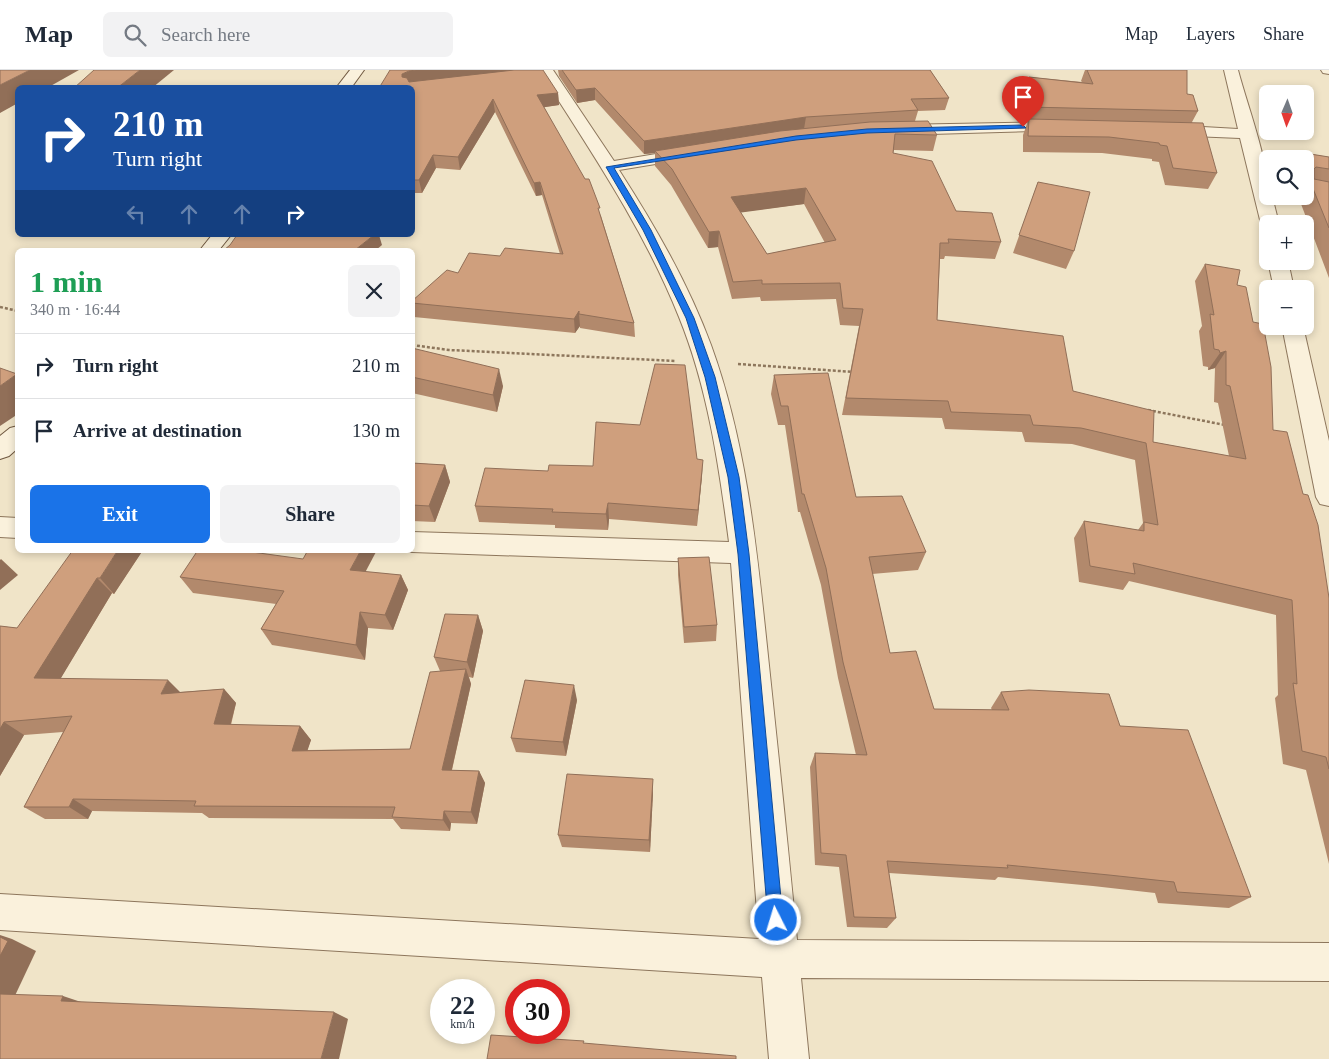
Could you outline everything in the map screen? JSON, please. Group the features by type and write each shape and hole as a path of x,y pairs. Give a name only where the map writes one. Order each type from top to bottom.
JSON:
{"street":[{"path":"345,85 357,70"},
{"path":"1231,70 1259,170"},
{"path":"546,72 610,167 647,230 690,318 705,362 734,477 744,554 789,1059"},
{"path":"876,131 1003,126 1081,127"},
{"path":"1152,129 1248,134"},
{"path":"610,167 706,151"},
{"path":"211,248 220,237"},
{"path":"1294,335 1329,498"},
{"path":"0,450 15,437"},
{"path":"0,527 15,528"},
{"path":"415,542 744,554"},
{"path":"0,912 779,959 1329,962"}],"path":[{"path":"0,306 15,309"},
{"path":"415,345 449,350 705,362 859,372"},
{"path":"1141,409 1229,426"}],"building":[{"path":"0,70 30,70 0,85"},
{"path":"94,70 140,70 121,85 77,85"},
{"path":"390,70 416,70 402,74 402,77 407,78 409,82 514,70 543,70 558,93 537,95 585,179 589,179 600,208 598,208 634,323 579,314 579,311 574,319 415,303 415,298 447,270 458,273 469,253 500,256 505,248 563,254 540,182 534,183 493,99 458,157 433,155 419,180 415,180 415,85 381,85"},
{"path":"562,70 930,70 949,98 911,99 918,110 806,117 644,141 595,88 576,90"},
{"path":"1087,70 1187,70 1187,94 1193,95 1198,111 1028,107 1029,77 1093,84"},
{"path":"1029,119 1203,123 1217,173 1173,168 1167,146 1160,145 1159,143 1109,137 1028,136"},
{"path":"928,121 937,135 895,134 893,153 932,161 956,211 992,213 1001,242 948,239 949,243 940,243 937,320 1063,336 1073,391 1154,411 1153,442 1246,459 1230,386 1226,385 1226,351 1220,353 1219,350 1214,349 1210,314 1214,315 1205,264 1240,270 1237,285 1246,287 1253,322 1259,323 1259,335 1265,335 1271,367 1273,430 1287,432 1303,494 1308,495 1318,525 1329,598 1329,769 1326,757 1302,751 1293,683 1297,684 1292,600 1133,563 1135,574 1090,566 1084,521 1144,531 1144,522 1158,525 1146,443 1081,428 1033,425 1030,415 951,412 948,401 846,398 863,309 843,308 840,283 762,284 762,280 733,282 719,231 709,232 672,169 655,151 780,131 870,122","holes":["806,188 836,240 767,254 731,197"]},
{"path":"1314,155 1329,157 1329,169 1316,167 1314,169"},
{"path":"1314,179 1329,182 1329,228 1314,191"},
{"path":"1038,182 1090,192 1074,251 1019,235"},
{"path":"236,237 371,237 358,248 226,248"},
{"path":"415,349 499,369 493,395 415,378"},
{"path":"655,364 685,365 697,459 703,460 698,510 608,503 606,514 552,512 553,509 475,506 485,468 548,471 549,465 593,466 596,422 640,425"},
{"path":"0,368 15,373 15,375 0,386"},
{"path":"828,373 856,497 902,496 926,552 869,557 890,653 916,651 934,709 1009,710 1001,692 1029,690 1109,694 1120,726 1188,730 1251,897 1177,892 1174,882 1109,875 1007,865 1008,868 887,861 896,918 854,917 846,855 821,853 815,753 867,755 843,662 826,568 804,494 802,494 788,406 781,406 774,375"},
{"path":"415,463 445,465 429,506 415,505"},
{"path":"71,553 116,553 100,578 97,578 34,678 168,680 161,694 224,689 214,724 300,726 292,751 410,749 430,672 466,669 442,770 479,771 471,812 444,811 443,820 392,817 395,807 194,806 196,801 73,799 69,807 24,807 72,716 4,722 0,729 0,626 17,628"},
{"path":"196,553 259,553 303,559 306,553 359,553 350,570 401,575 385,615 360,612 356,645 261,629 284,591 180,577"},
{"path":"709,557 717,625 684,627 678,558"},
{"path":"445,614 478,615 467,662 434,657"},
{"path":"525,680 574,685 563,742 511,738"},
{"path":"567,774 653,779 649,840 558,835"},
{"path":"0,937 8,941 0,956"},
{"path":"0,994 63,996 61,1001 334,1012 321,1059 0,1059"},
{"path":"495,1035 505,1036 505,1044 570,1044 570,1040 584,1041 583,1043 736,1056 736,1059 487,1059 490,1044 495,1044"}],"route":[{"path":"776,920 744,554 734,477 710,377 690,318 647,230 610,167 778,140 867,131 1003,126 1023,127"}]}
